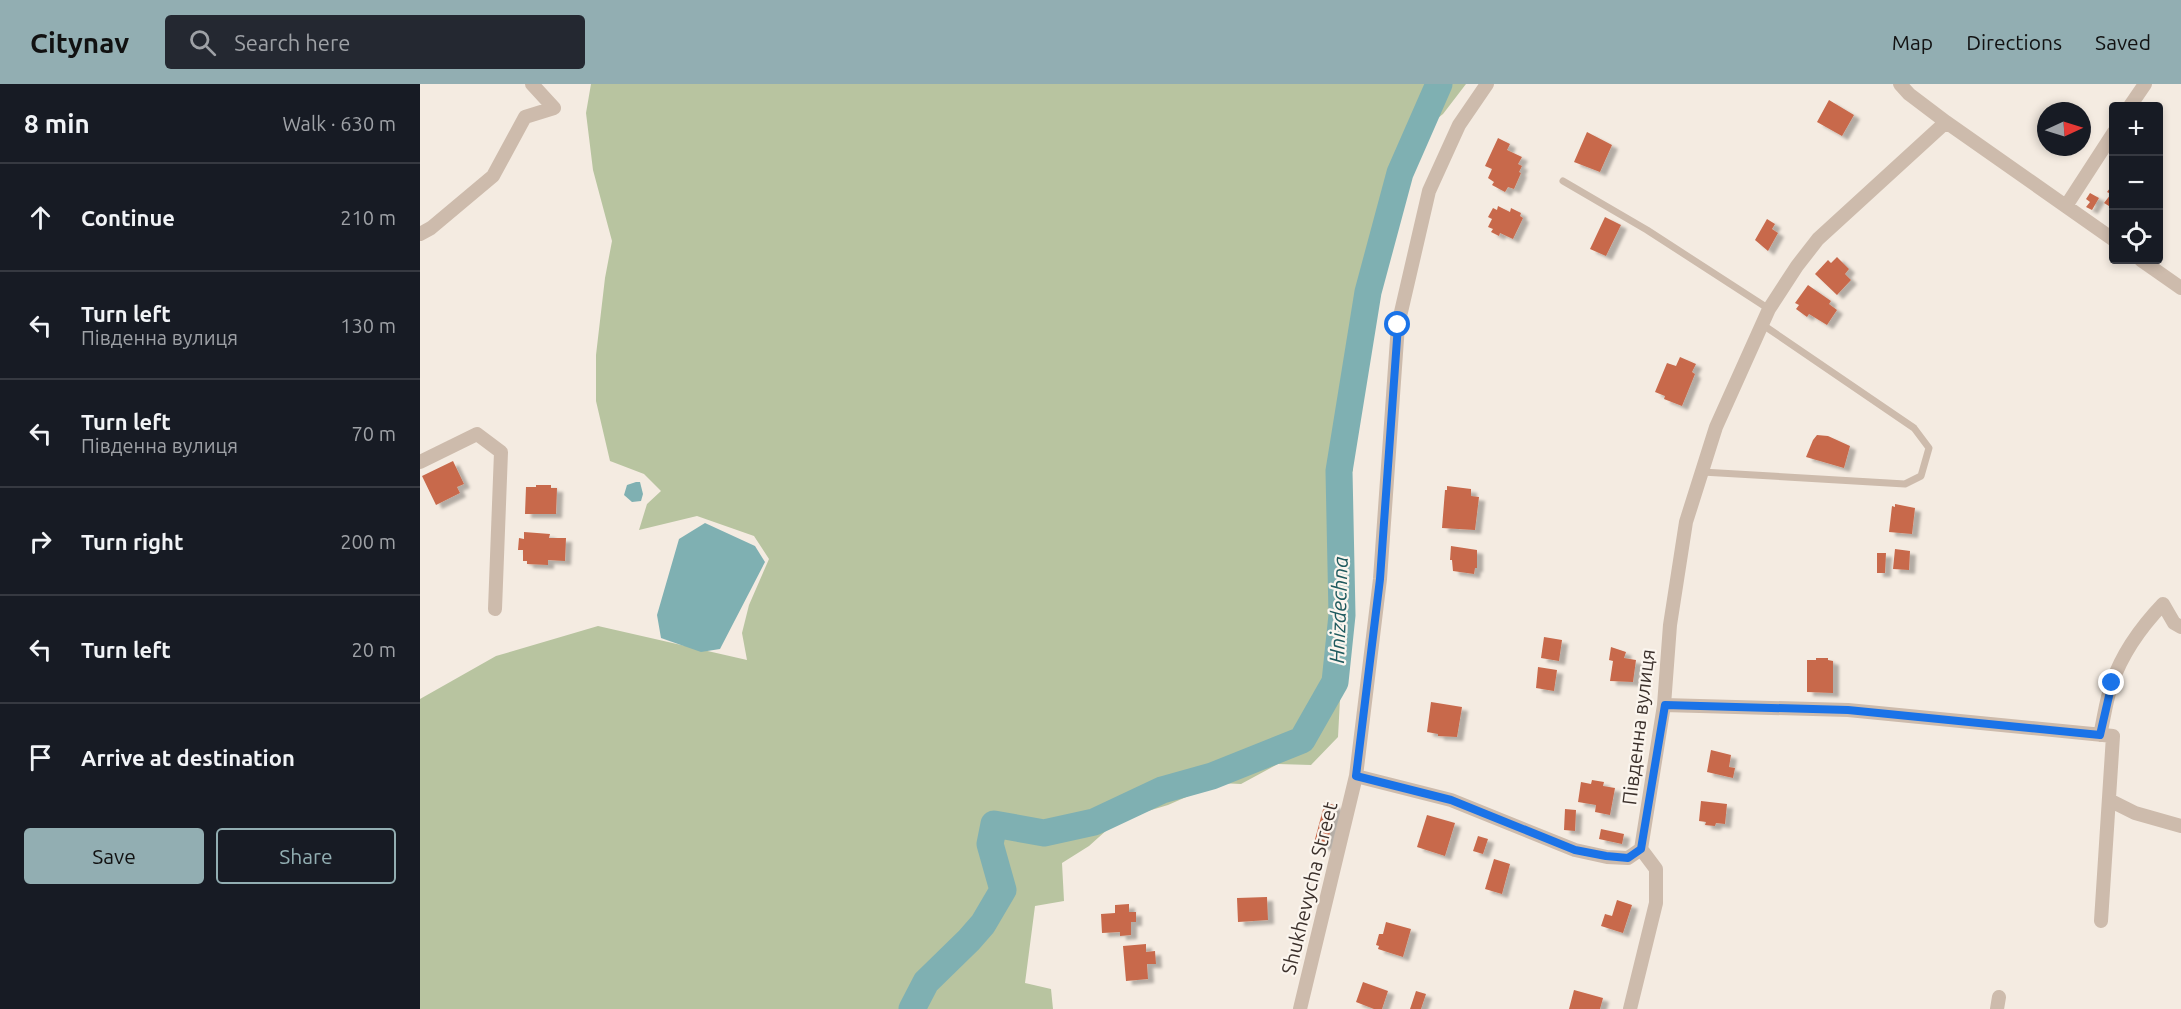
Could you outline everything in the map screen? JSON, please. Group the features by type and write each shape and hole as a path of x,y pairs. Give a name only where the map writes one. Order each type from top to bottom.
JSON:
{"street":[{"path":"420,234 431,228 494,177 525,117 554,108 532,84"},
{"name":"Shukhevycha Street","path":"1300,1009 1356,776 1380,579 1398,325 1429,191 1459,125 1487,84"},
{"path":"2133,102 2145,84"},
{"path":"1908,87 1946,122 2109,236"},
{"name":"Південна вулиця","path":"1641,849 1665,705 1670,625 1686,522 1716,427 1769,309 1797,266 1818,239 1946,122"},
{"path":"2066,206 2109,140"},
{"path":"2147,264 2181,288"},
{"path":"420,462 477,434 501,452 495,609"},
{"path":"2100,735 2112,683 2126,653 2148,619 2163,604 2174,623 2181,627"},
{"path":"1665,705 1848,710 2113,736 2101,921"},
{"path":"1356,776 1451,800 1575,850 1628,858 1641,849 1656,869 1656,903 1630,1009"},
{"path":"2109,800 2135,813 2181,826"}],"lane":[{"path":"1563,182 1647,230 1769,309"},
{"path":"1702,472 1905,484 1921,476 1929,448 1914,428 1763,325"}],"green space":[{"path":"591,84 1466,84 1443,114 1404,145 1372,229 1346,355 1344,399 1353,438 1353,470 1336,509 1339,545 1349,562 1331,605 1343,642 1338,737 1311,765 1278,764 1241,784 1218,783 1168,805 1118,820 1089,846 1062,863 1064,901 1035,906 1025,983 1051,989 1053,1009 420,1009 420,699 496,656 598,626 747,660 742,633 749,605 769,559 754,536 697,516 639,530 647,504 661,491 644,474 610,461 596,401 596,355 612,241 593,170 586,113"}],"water":[{"path":"640,482 643,494 641,501 632,502 624,495 627,485"},
{"path":"705,523 755,546 765,562 720,649 701,652 661,638 657,615 679,539"}],"building":[{"path":"1829,100 1854,115 1842,136 1817,122"},
{"path":"1587,132 1612,145 1600,172 1574,162"},
{"path":"1498,138 1510,144 1507,150 1522,157 1518,164 1522,166 1519,172 1521,173 1514,189 1508,187 1505,192 1492,185 1494,182 1488,178 1492,169 1485,166"},
{"path":"2090,193 2099,198 2092,210 2086,207 2090,202 2086,199"},
{"path":"2109,197 2109,206 2104,203"},
{"path":"1498,206 1510,212 1511,208 1521,213 1520,216 1523,218 1513,239 1500,233 1499,236 1491,232 1493,229 1488,227 1492,219 1488,217 1493,208 1497,210"},
{"path":"1605,217 1621,225 1606,256 1590,249"},
{"path":"1767,219 1775,224 1772,229 1778,233 1768,251 1755,240"},
{"path":"1837,257 1849,269 1845,274 1851,280 1837,295 1815,274 1828,260 1831,263"},
{"path":"1808,285 1831,301 1829,304 1837,310 1827,325 1809,314 1807,317 1796,309 1799,305 1795,303"},
{"path":"1680,357 1696,364 1692,372 1695,374 1682,406 1664,399 1665,396 1655,392 1667,363 1676,366"},
{"path":"1817,435 1828,436 1850,446 1844,468 1806,457"},
{"path":"453,461 464,484 457,487 460,493 436,505 422,476"},
{"path":"536,485 551,485 551,488 557,488 556,514 525,514 526,487 536,487"},
{"path":"1447,486 1471,489 1471,496 1479,497 1475,530 1442,528"},
{"path":"1895,504 1915,508 1912,534 1889,532 1892,506 1895,507"},
{"path":"524,532 550,534 549,538 566,538 565,561 548,560 548,565 527,564 527,561 523,561 523,550 518,550 519,538 524,539"},
{"path":"1451,546 1477,550 1477,568 1474,574 1453,571 1452,560 1450,560"},
{"path":"1895,549 1910,551 1909,570 1893,569"},
{"path":"1877,553 1886,553 1885,573 1877,573"},
{"path":"1544,637 1562,640 1559,661 1541,658"},
{"path":"1611,647 1626,652 1624,658 1636,660 1633,682 1610,681 1613,661 1609,660"},
{"path":"1816,658 1828,658 1833,661 1833,693 1807,692 1807,660 1816,660"},
{"path":"1538,667 1557,670 1554,691 1536,688"},
{"path":"1431,702 1462,707 1457,737 1438,736 1438,734 1427,732"},
{"path":"1711,750 1731,755 1729,767 1735,768 1733,778 1707,772"},
{"path":"1592,780 1604,782 1603,786 1615,788 1610,815 1595,812 1596,805 1578,802 1581,782 1591,784"},
{"path":"1701,801 1727,804 1725,824 1705,825 1706,822 1699,821"},
{"path":"1325,802 1337,806 1326,847 1314,843"},
{"path":"1565,809 1576,810 1575,831 1564,830"},
{"path":"1427,815 1455,823 1445,856 1417,847"},
{"path":"1601,829 1624,834 1622,844 1599,839"},
{"path":"1478,836 1488,839 1483,854 1473,851"},
{"path":"1494,859 1510,864 1502,894 1485,889"},
{"path":"1267,897 1268,920 1238,922 1237,898"},
{"path":"1617,900 1632,905 1623,933 1601,926 1605,914 1612,916"},
{"path":"1129,904 1129,912 1136,912 1136,922 1131,922 1131,935 1120,936 1120,932 1102,933 1101,914 1115,913 1115,905"},
{"path":"1386,922 1411,929 1403,957 1378,949 1379,946 1376,945 1379,934 1383,934"},
{"path":"1146,944 1146,952 1155,951 1156,964 1147,964 1148,979 1126,981 1123,946"},
{"path":"1363,982 1388,991 1382,1009 1374,1009 1356,1002"},
{"path":"1574,990 1603,998 1600,1009 1569,1009"},
{"path":"1416,991 1426,994 1421,1009 1410,1009"}],"waterway":[{"name":"Hnizdechna","path":"912,1009 926,982 983,924 1003,890 990,844 994,824 1044,833 1094,822 1162,790 1212,776 1302,740 1335,682 1342,615 1339,471 1368,292 1400,173 1439,84"}],"route":[{"path":"1398,325 1380,579 1356,776 1451,800 1575,850 1628,858 1641,849 1665,705 1848,710 2100,735 2112,683"}]}
